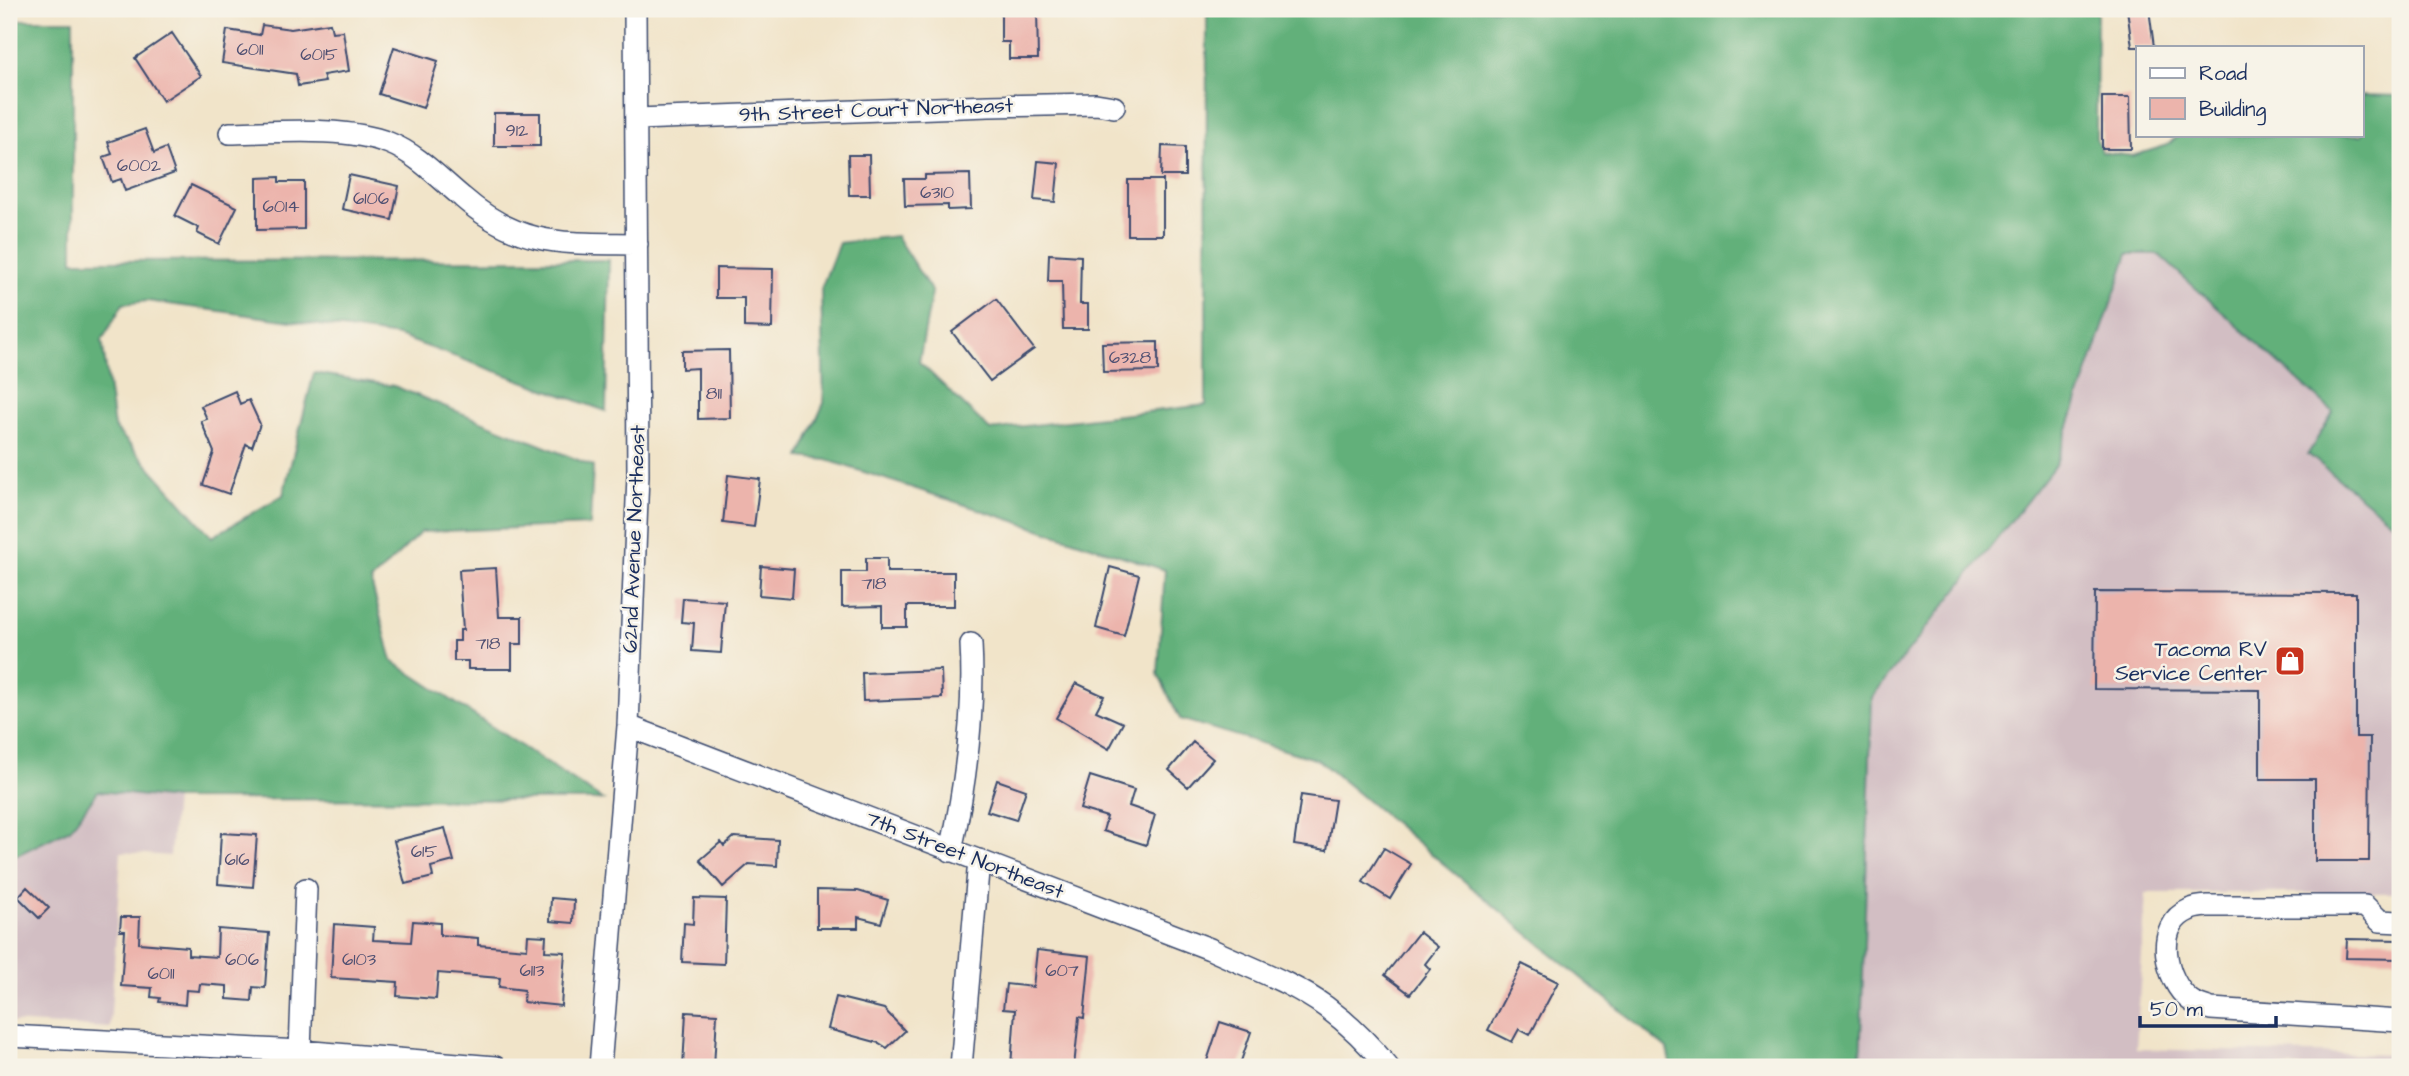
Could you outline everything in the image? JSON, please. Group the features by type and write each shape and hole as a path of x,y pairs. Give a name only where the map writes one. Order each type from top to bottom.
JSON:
{"street":[{"name":"62nd Avenue Northeast","path":"600,1067 628,726 638,475 635,9"},
{"name":"9th Street Court Northeast","path":"637,119 989,106 1096,104 1114,107"},
{"path":"230,133 344,133 367,136 388,142 407,152 492,220 533,238 554,243 637,244"},
{"path":"951,851 962,800 974,690 971,644"},
{"name":"7th Street Northeast","path":"628,726 1174,934 1299,991 1324,1006 1341,1019 1388,1067"},
{"path":"961,1067 979,860"},
{"path":"300,1051 306,889"},
{"path":"2390,922 2365,906 2206,906 2189,910 2171,926 2166,942 2172,979 2178,989 2192,1002 2211,1009 2400,1021"},
{"path":"9,1036 300,1051 495,1067"}],"shaded area":[{"path":"2128,254 2157,254 2333,412 2308,454 2400,529 2400,893 2146,893 2136,1049 2400,1055 2400,1067 1860,1067 1872,697 2056,464"},
{"path":"98,791 175,799 170,856 121,852 110,1028 9,1022 9,859 70,829"}],"green space":[{"path":"1207,9 2097,9 2096,140 2102,152 2132,156 2168,145 2177,136 2364,136 2364,95 2400,96 2400,529 2308,454 2333,412 2158,254 2128,254 2056,464 1872,697 1860,1067 1671,1067 1667,1049 1318,760 1180,719 1158,674 1165,570 827,460 800,457 824,403 821,289 839,243 896,236 932,292 919,362 990,430 1206,405"},
{"path":"9,20 73,20 73,261 609,260 606,411 398,336 147,301 123,304 102,340 114,427 212,537 283,495 314,373 394,386 593,466 590,525 421,532 371,581 392,661 603,800 175,799 98,791 70,829 9,859"}],"building":[{"path":"1001,9 1037,9 1038,59 1009,59 1009,42 1001,42"},
{"path":"2127,9 2149,9 2154,46 2132,47"},
{"path":"330,23 332,32 343,31 349,71 323,75 325,82 298,86 296,74 222,63 227,30 260,35 262,25 291,29"},
{"path":"172,33 201,76 163,101 135,58"},
{"path":"394,47 438,61 423,108 379,94"},
{"path":"2102,97 2130,97 2131,149 2102,149"},
{"path":"494,113 540,113 540,146 494,146"},
{"path":"145,129 154,153 166,148 175,173 125,191 121,179 112,182 103,157 112,154 108,142"},
{"path":"1162,146 1185,147 1185,176 1161,176"},
{"path":"848,155 869,155 870,195 849,195"},
{"path":"1038,161 1059,163 1055,202 1034,200"},
{"path":"970,174 971,209 948,210 948,205 905,206 904,179 925,179 925,175"},
{"path":"349,175 399,186 392,220 342,209"},
{"path":"279,177 279,182 304,182 304,229 257,230 257,178"},
{"path":"1128,180 1163,180 1163,235 1128,235"},
{"path":"191,185 237,207 219,244 197,233 199,228 175,216"},
{"path":"1049,254 1081,256 1080,304 1088,304 1088,329 1063,329 1062,281 1048,281"},
{"path":"716,268 773,269 772,328 744,327 744,298 716,298"},
{"path":"996,299 1034,349 990,381 952,332"},
{"path":"1158,342 1158,371 1103,372 1102,343"},
{"path":"729,350 730,418 698,419 698,368 682,369 682,351"},
{"path":"235,391 240,404 249,400 260,424 252,447 246,444 229,494 203,485 214,452 201,421 207,419 201,406"},
{"path":"728,475 760,479 754,527 723,523"},
{"path":"866,558 887,558 887,572 954,572 954,606 907,606 907,627 882,627 882,606 842,607 842,572 866,572"},
{"path":"761,566 794,569 792,598 759,595"},
{"path":"1110,567 1139,575 1124,636 1096,628"},
{"path":"496,568 499,617 522,617 522,644 512,644 512,669 468,669 468,661 454,661 454,641 460,641 460,630 463,630 459,570"},
{"path":"2095,592 2356,593 2356,737 2370,737 2369,861 2315,861 2315,779 2260,779 2260,690 2094,689"},
{"path":"683,598 725,601 721,653 692,651 694,623 681,622"},
{"path":"941,670 942,698 863,701 862,673"},
{"path":"1076,683 1104,696 1096,711 1123,723 1109,749 1056,718"},
{"path":"1193,742 1213,759 1188,787 1169,770"},
{"path":"1090,776 1134,790 1129,806 1155,815 1146,845 1103,831 1107,817 1080,809"},
{"path":"997,780 1026,790 1016,820 987,811"},
{"path":"1301,795 1335,800 1327,850 1294,845"},
{"path":"445,828 454,861 431,867 433,877 405,884 394,841"},
{"path":"221,833 257,835 253,887 218,884"},
{"path":"734,837 778,840 777,866 749,864 723,887 700,860 721,842 724,846"},
{"path":"1384,848 1411,864 1390,899 1363,882"},
{"path":"27,887 49,908 39,918 18,897"},
{"path":"817,890 858,891 888,900 881,923 858,917 858,928 817,928"},
{"path":"551,898 574,900 573,923 550,921"},
{"path":"694,898 726,899 724,964 682,962 684,923 693,924"},
{"path":"121,917 140,917 139,943 188,947 188,955 217,957 218,929 269,933 265,988 253,987 252,1001 227,999 227,986 200,984 199,991 186,990 185,1005 159,1002 160,998 151,997 152,988 121,986 125,931 120,931"},
{"path":"413,921 440,923 440,935 478,938 478,945 527,949 528,935 546,936 545,951 565,952 561,1006 523,1002 524,990 499,987 500,978 438,973 436,999 397,996 398,982 331,978 334,924 374,927 373,940 411,942"},
{"path":"1419,932 1438,947 1425,964 1430,969 1410,994 1385,975"},
{"path":"2347,939 2400,940 2400,959 2346,958"},
{"path":"1037,950 1090,956 1084,1018 1079,1017 1074,1067 1011,1067 1015,1010 1003,1009 1006,984 1033,987"},
{"path":"1522,964 1558,982 1530,1035 1519,1029 1512,1042 1488,1030"},
{"path":"836,997 884,1009 905,1031 887,1048 879,1043 828,1029"},
{"path":"686,1012 717,1014 714,1067 683,1067"},
{"path":"1220,1022 1251,1032 1239,1067 1205,1067"}],"place":[{"name":"Tacoma RV Service Center","path":"2290,661"}]}
